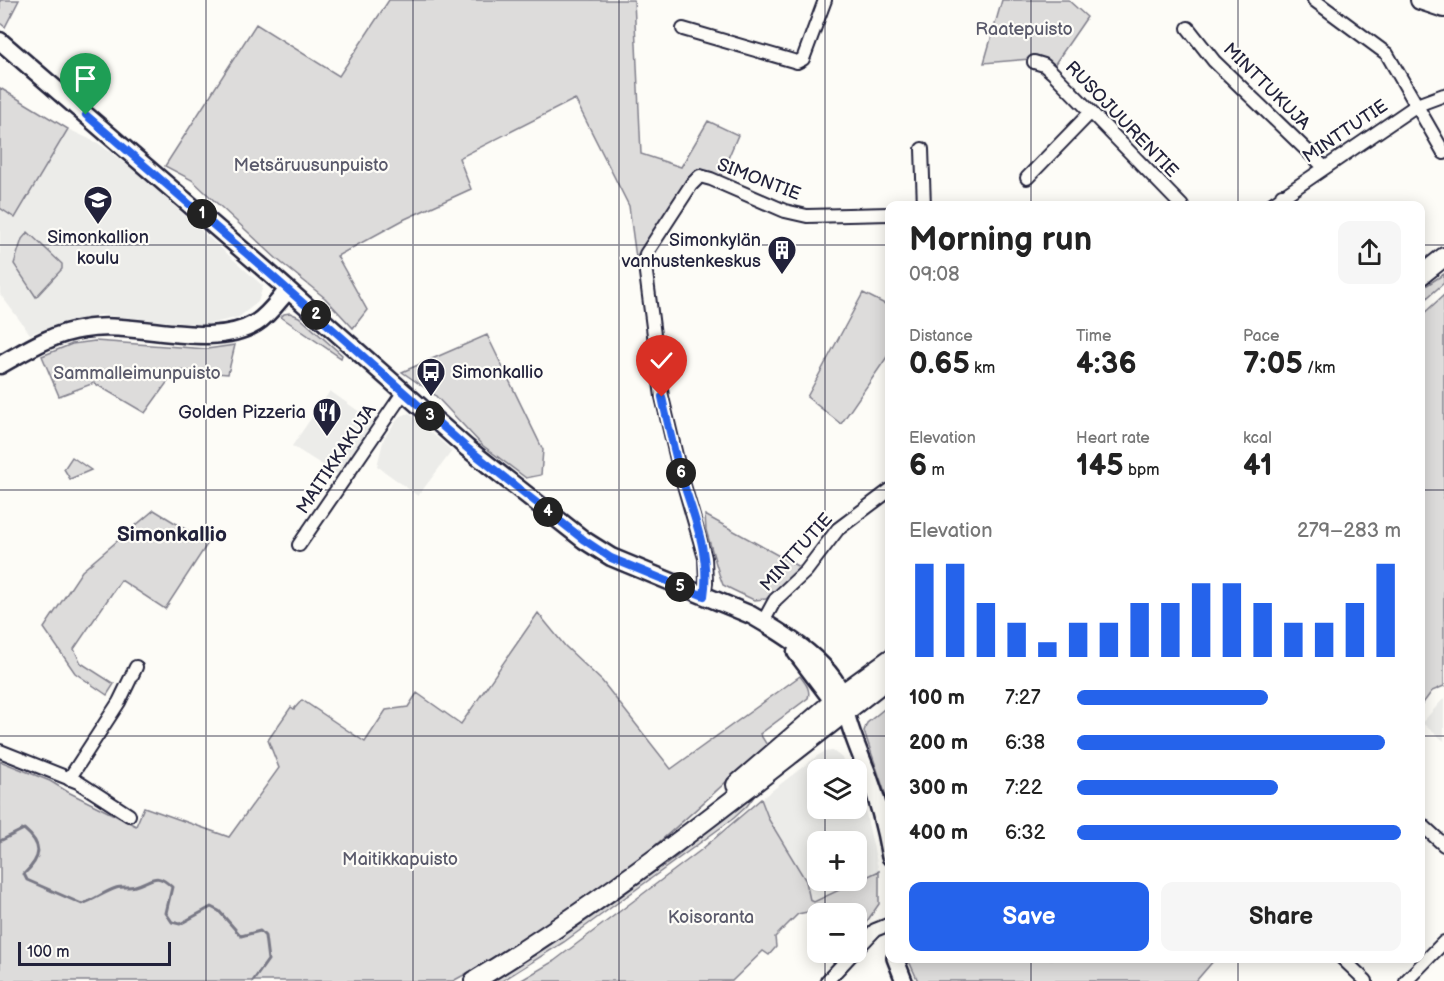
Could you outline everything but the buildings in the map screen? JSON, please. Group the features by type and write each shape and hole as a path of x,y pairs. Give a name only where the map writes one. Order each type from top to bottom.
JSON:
{"main road":[{"path":"1420,0 1444,8"},
{"path":"0,41 467,448 597,550 763,622 811,655 831,675 841,702"},
{"path":"1431,269 1444,257"},
{"path":"0,365 41,342 84,329 104,327 192,334 233,333 259,321 288,290"},
{"path":"474,981 569,920 730,804 885,663"},
{"path":"841,702 885,680"}],"street":[{"path":"683,29 797,62 802,59 825,0"},
{"path":"1314,0 1387,54 1444,153"},
{"name":"MINTTUKUJA","path":"1188,28 1214,61 1324,167"},
{"name":"RUSOJUURENTIE","path":"1034,62 1044,65 1053,73 1177,201"},
{"name":"MINTTUTIE","path":"1275,201 1417,105 1444,95"},
{"path":"1027,178 1090,113"},
{"path":"922,149 924,201"},
{"name":"SIMONTIE","path":"704,596 705,558 679,468 662,397 645,265 646,254 691,185 700,176 785,211 807,216 885,214"},
{"path":"1282,195 1287,201"},
{"name":"MAITIKKAKUJA","path":"299,545 403,393"},
{"name":"MINTTUTIE","path":"763,622 775,600 806,571 838,529 885,494"},
{"path":"69,779 119,702 136,667"},
{"path":"841,702 851,735 868,775 885,834"},
{"path":"0,751 78,782 129,815"},
{"path":"1425,828 1444,845"},
{"path":"867,938 875,930 885,926"},
{"path":"1425,962 1444,942"},
{"path":"827,981 844,963"},
{"path":"897,963 904,981"},
{"path":"1347,963 1366,981"},
{"path":"1407,981 1424,963"}],"shaded area":[{"name":"Simonkallion koulu","path":"0,88 68,129 98,143 136,172 263,286 258,302 239,317 205,325 101,315 67,321 30,334 0,294"},
{"path":"330,391 374,422 337,474 292,446"},
{"path":"409,413 452,451 418,496 377,466 384,438 399,417"},
{"path":"1444,698 1444,741 1425,725 1425,720"},
{"path":"833,751 842,759 813,759"},
{"path":"807,764 807,819 867,819 879,871 867,877 867,831 807,831 807,887 806,881 769,820 761,799"},
{"path":"808,891 837,891 814,902 809,899"}],"green space":[{"path":"0,0 19,0 5,27 0,23"},
{"name":"Metsäruusunpuisto","path":"389,0 634,0 641,154 681,167 708,121 738,135 720,177 712,173 694,172 636,258 629,206 575,99 459,158 471,189 405,219 337,256 367,310 353,328 325,298 278,260 192,180 165,166 256,24 339,76"},
{"name":"Raatepuisto","path":"1002,0 1068,0 1087,17 1052,68 1037,56 1030,59 984,63"},
{"path":"0,88 68,129 15,218 0,208"},
{"path":"28,232 62,264 62,269 36,297 14,264 22,239"},
{"path":"1444,274 1444,283 1425,300 1425,286"},
{"path":"863,293 885,304 885,360 841,424 807,397"},
{"path":"1444,295 1444,686 1432,691 1425,701 1425,312"},
{"path":"290,313 299,317 342,355 341,358 281,317"},
{"path":"487,335 543,450 541,475 526,478 482,445 434,394 402,372"},
{"name":"Sammalleimunpuisto","path":"95,341 207,349 235,345 228,374 176,370 145,413 94,383 59,396 42,356 72,344"},
{"path":"72,457 91,470 70,479 64,469"},
{"path":"154,510 208,543 165,609 121,580 74,649 81,663 114,684 107,695 75,673 44,628 82,571"},
{"path":"705,515 801,568 766,599 754,600 723,585 706,530"},
{"name":"Maitikkapuisto","path":"538,613 565,646 602,681 671,769 800,676 806,684 809,695 760,734 767,745 644,855 599,890 552,922 453,981 0,981 0,761 50,781 136,826 144,807 229,837 279,768 268,740 291,707 294,709 302,700 365,742 386,710 408,707 417,693 461,724"},
{"path":"885,708 885,793 864,731 867,723"},
{"path":"758,791 734,818 564,942 502,981 485,981 660,863 664,866 680,854 677,850"},
{"name":"Koisoranta","path":"761,799 769,820 806,881 810,900 814,902 837,891 867,891 867,877 879,871 879,904 867,921 867,903 807,903 807,912 798,914 775,937 776,947 769,955 763,951 732,981 520,981 554,961 701,850"},
{"path":"910,963 1212,963 1196,981 918,981"}],"waterway":[{"path":"0,841 24,829 35,840 38,851 34,862 24,874 27,880 82,904 116,888 133,887 158,878 172,887 166,913 172,922 180,924 211,907 219,911 241,936 260,931 265,936 268,960 253,981"}],"place":[{"name":"Simonkallion koulu","path":"98,226"},
{"name":"Simonkylän vanhustenkeskus","path":"782,276"},
{"name":"Simonkallio","path":"431,398"},
{"name":"Golden Pizzeria","path":"327,438"}],"district":[{"name":"Simonkallio","path":"172,534"}],"route":[{"path":"86,115 467,448 584,540 611,558 704,596 705,558 679,468 662,397"}]}
